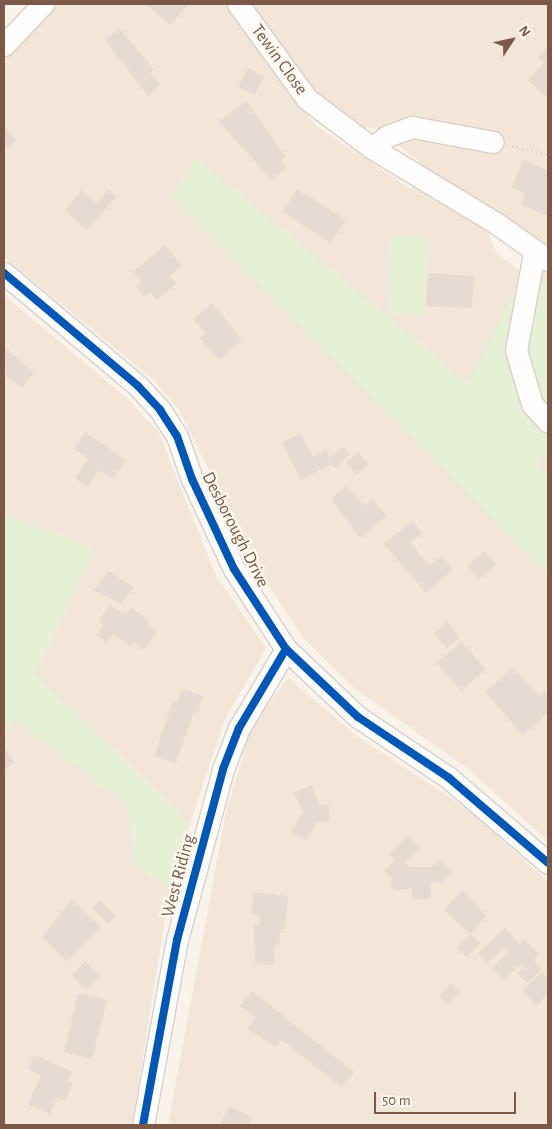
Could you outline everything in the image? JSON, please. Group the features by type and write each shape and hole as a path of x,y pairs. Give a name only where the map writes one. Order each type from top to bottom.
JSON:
{"street":[{"path":"4,45 44,4"},
{"name":"Tewin Close","path":"238,4 307,99 372,148 496,223 541,257"},
{"path":"372,148 387,136 412,127 492,142"},
{"path":"541,257 516,350 532,404 548,422"},
{"name":"Desborough Drive","path":"4,273 138,386 160,410 177,436 192,479 234,569 286,649 358,717 449,778 548,863"},
{"name":"West Riding","path":"143,1125 177,940 223,769 239,728 286,649"}],"path":[{"path":"492,142 548,154"}],"shaded area":[{"path":"56,4 229,4 286,91 318,127 411,189 415,183 487,230 497,254 522,273 530,235 428,169 377,129 360,127 338,112 312,87 249,4 548,4 548,841 467,768 354,688 303,638 265,581 179,410 154,380 4,257 4,59"},
{"path":"4,295 128,399 158,431 216,576 266,648 225,719 190,824 35,674 94,549 4,514"},
{"path":"288,678 356,735 466,808 548,881 548,1120 544,1125 168,1125 226,812 252,726"},
{"path":"15,719 128,806 133,863 170,888 132,1125 4,1125 4,735"}],"green space":[{"path":"196,158 468,383 519,282 548,281 548,453 536,464 548,479 548,575 172,198"},
{"path":"390,236 428,238 424,315 386,313"},
{"path":"4,514 94,549 35,674 190,824 170,888 133,863 128,806 15,720 4,735"}],"building":[{"path":"146,4 189,4 170,25"},
{"path":"119,28 154,69 150,73 160,84 148,96 105,40"},
{"path":"548,46 547,98 528,80 544,63 538,57"},
{"path":"248,68 264,77 254,95 238,87"},
{"path":"246,101 286,157 281,160 287,168 272,180 219,122"},
{"path":"4,126 16,140 4,150"},
{"path":"523,160 548,170 548,216 521,205 525,193 512,188"},
{"path":"109,189 117,196 87,230 65,210 82,190 96,203"},
{"path":"297,189 346,220 331,243 283,212"},
{"path":"165,245 182,266 170,276 176,284 156,300 150,292 144,297 136,287 142,283 133,272"},
{"path":"428,273 474,276 472,308 426,306"},
{"path":"212,303 242,340 219,360 200,338 206,333 193,319"},
{"path":"4,347 34,372 22,388 6,376"},
{"path":"85,432 126,460 113,479 99,470 88,487 75,478 88,459 74,449"},
{"path":"301,433 313,457 326,450 330,458 343,447 350,455 335,468 332,464 301,480 282,443"},
{"path":"358,452 369,464 357,475 346,463"},
{"path":"347,486 364,506 372,499 387,516 360,538 331,499"},
{"path":"412,521 422,533 410,543 430,566 442,556 453,570 426,593 384,544"},
{"path":"484,551 496,564 479,579 467,566"},
{"path":"108,571 134,587 121,604 94,590"},
{"path":"110,606 126,614 131,607 149,621 147,624 157,632 144,650 134,642 130,646 114,634 107,643 96,635 103,626 99,620"},
{"path":"447,621 460,637 447,648 434,633"},
{"path":"461,642 486,669 461,691 437,663"},
{"path":"513,667 539,696 544,691 548,696 548,712 523,735 485,692"},
{"path":"182,689 203,696 198,713 194,711 176,763 154,756 173,701 177,702"},
{"path":"6,750 15,762 4,770 4,752"},
{"path":"311,785 320,805 329,805 329,822 318,822 306,841 291,831 303,812 294,793"},
{"path":"407,836 419,848 405,863 410,867 431,867 440,859 452,872 441,882 431,882 431,899 412,899 412,888 396,891 390,886 392,878 384,871 395,860 389,854"},
{"path":"463,890 486,916 470,934 444,910"},
{"path":"253,892 288,896 285,929 281,929 279,946 275,945 273,965 255,963 254,924 259,925 260,915 251,914"},
{"path":"72,899 101,927 67,962 42,937"},
{"path":"100,900 116,916 108,924 92,908"},
{"path":"505,928 519,944 524,939 539,955 534,960 542,969 527,983 517,973 523,968 521,965 503,980 492,968 509,952 505,947 487,963 478,953"},
{"path":"470,934 480,943 467,957 457,948"},
{"path":"85,961 100,975 86,990 72,975"},
{"path":"542,972 548,979 548,994 536,1006 522,990"},
{"path":"451,983 461,991 448,1005 439,996"},
{"path":"252,991 354,1072 341,1087 282,1040 276,1047 247,1029 255,1018 240,1006"},
{"path":"78,993 107,1000 92,1059 64,1052"},
{"path":"34,1055 72,1072 68,1081 73,1083 65,1101 57,1098 50,1114 28,1104 41,1075 28,1069"},
{"path":"229,1106 252,1117 248,1125 220,1125"}],"cycle path":[{"path":"4,273 138,386 160,410 177,436 192,479 234,569 286,649 358,717 449,778 548,863"},
{"path":"143,1125 177,940 223,769 239,728 286,649"}]}
